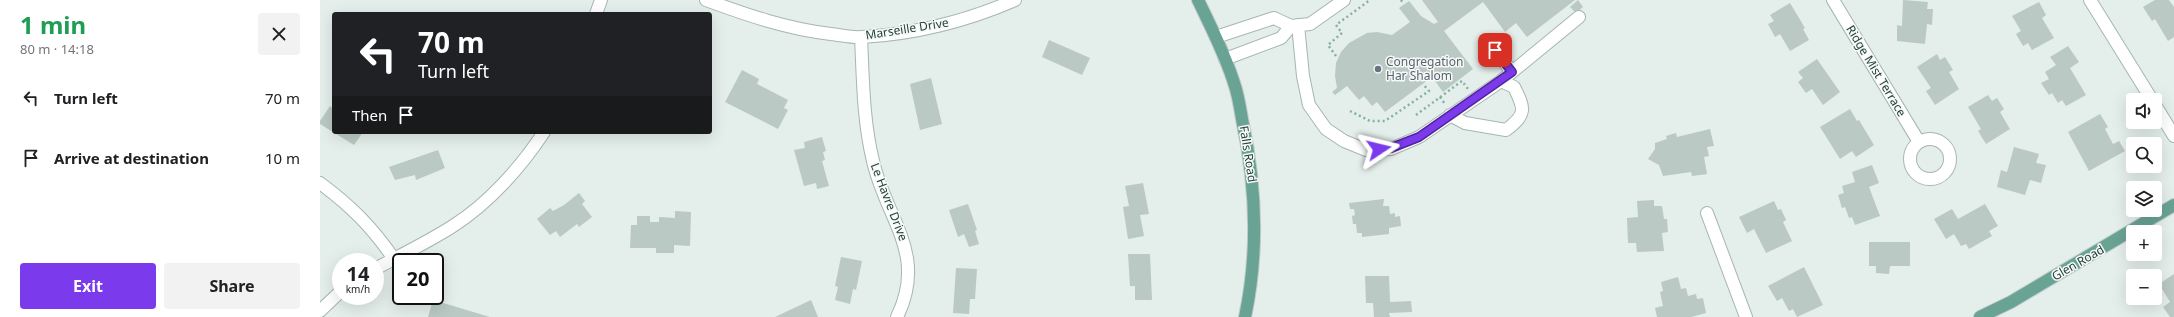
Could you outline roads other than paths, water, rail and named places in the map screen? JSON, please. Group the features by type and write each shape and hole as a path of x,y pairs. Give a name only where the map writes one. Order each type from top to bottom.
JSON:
{"main road":[{"name":"Falls Road","path":"1198,0 1216,37 1235,84 1246,136 1253,187 1255,222 1253,262 1245,317"},
{"name":"Glen Road","path":"1980,317 2011,302 2174,205"}],"street":[{"path":"597,12 601,0"},
{"name":"Marseille Drive","path":"706,0 753,18 804,31 861,37 916,30 954,22 990,11 1015,0"},
{"path":"1216,37 1274,18 1294,26 1310,24 1344,0"},
{"path":"2090,0 2148,93"},
{"name":"Ridge Mist Terrace","path":"1836,1 1919,142"},
{"path":"1294,26 1309,105 1326,129 1344,141 1366,150 1391,148 1419,137 1449,111 1501,81 1580,17"},
{"path":"1225,59 1281,38 1294,26"},
{"name":"Le Havre Drive","path":"861,37 865,121 873,162 880,186 901,232 906,247 908,287 897,317"},
{"path":"1495,50 1512,72"},
{"path":"1449,111 1465,123 1506,130 1520,120 1523,104 1514,87 1501,81"},
{"path":"2162,116 2174,136"},
{"path":"405,253 453,226 482,203 523,162 543,134"},
{"path":"320,183 348,204 365,221 392,256"},
{"path":"1706,213 1746,317"},
{"path":"320,311 332,300"}],"place":[{"name":"Congregation Har Shalom","path":"1378,69"}]}
